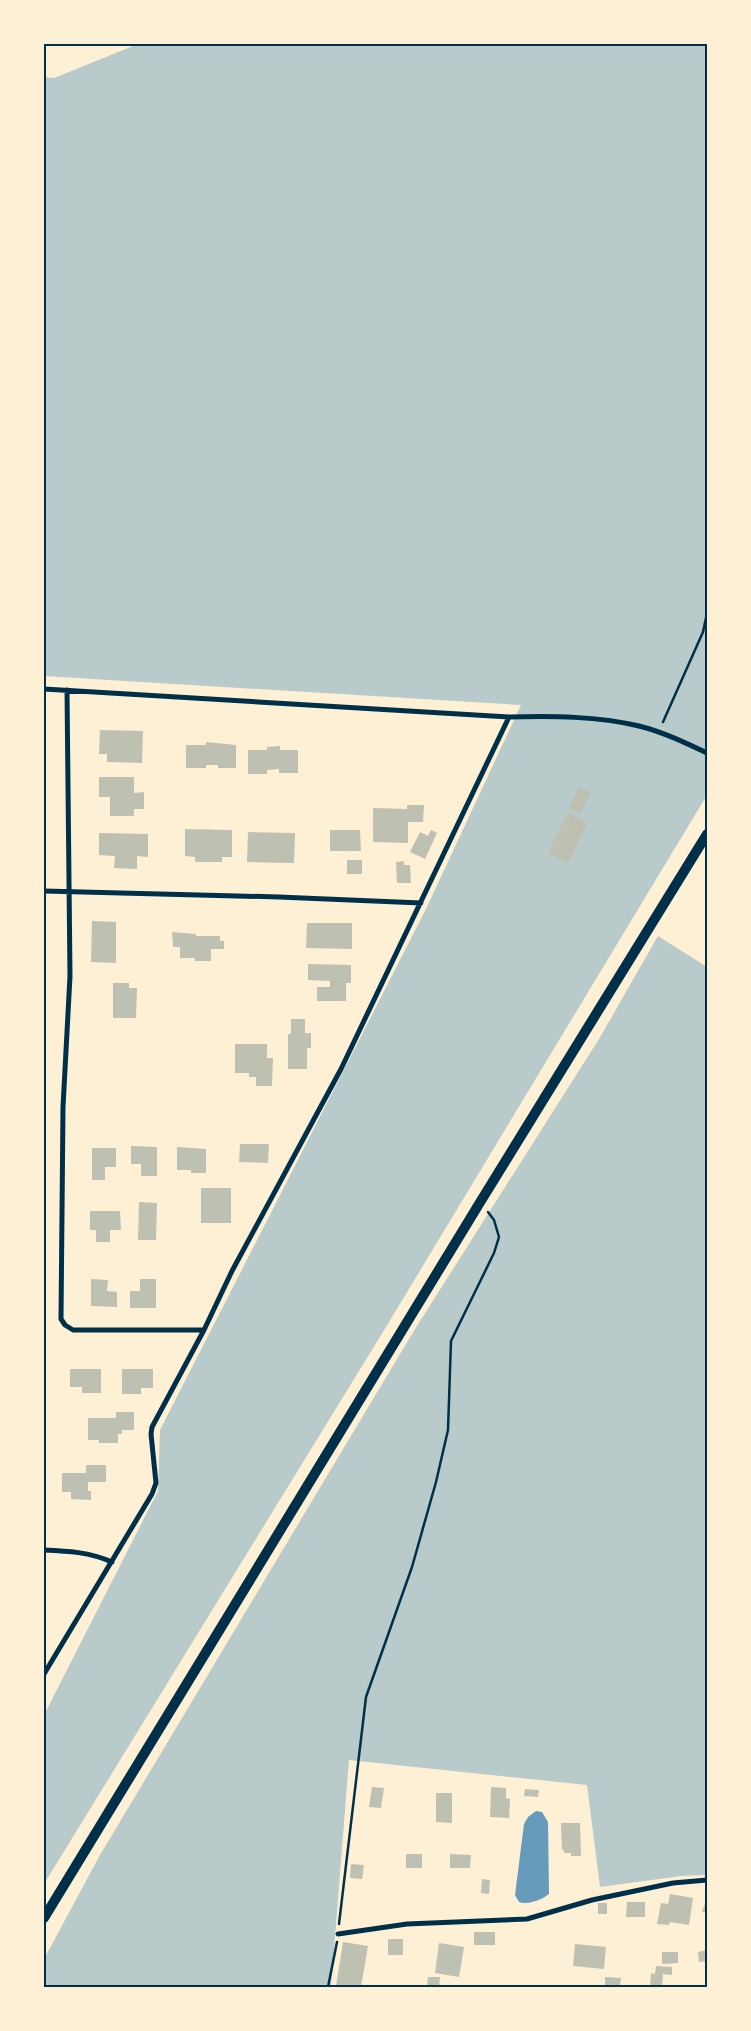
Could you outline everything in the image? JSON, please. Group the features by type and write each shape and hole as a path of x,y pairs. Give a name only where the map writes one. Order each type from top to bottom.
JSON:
{"main road":[{"path":"44,1918 707,834"}],"street":[{"path":"44,689 510,717 555,716 584,718 639,726 684,742 707,753"},
{"path":"67,690 70,976 62,1107 61,1319 65,1326 72,1330 204,1330"},
{"path":"44,1674 152,1494 156,1483 152,1427 204,1330 232,1271 341,1069 510,717"},
{"path":"44,892 70,891 421,903"},
{"path":"44,1550 82,1552 97,1555 112,1562"},
{"path":"338,1934 407,1924 527,1920 592,1900 673,1883 707,1880"}],"path":[{"path":"658,733 703,632 707,613"},
{"path":"328,1987 338,1934 366,1697 412,1566 436,1482 448,1430 451,1341 494,1253 499,1237 494,1220 486,1209 479,1204"}],"shaded area":[{"path":"138,44 707,44 707,795 386,1327 44,1884 44,1715 158,1491 160,1430 426,909 521,705 44,676 44,77 54,78"},
{"path":"658,936 707,967 707,1875 681,1876 600,1887 587,1785 349,1760 331,1987 44,1987 44,1959 100,1855 415,1329 599,1039"}],"water":[{"path":"536,1811 542,1812 548,1822 549,1894 534,1901 523,1903 519,1902 515,1895 524,1824 528,1817"}],"building":[{"path":"100,730 143,731 142,763 107,762 107,754 99,754"},
{"path":"206,742 236,745 236,768 218,768 218,765 206,765 206,768 186,768 186,745 206,745"},
{"path":"280,746 280,750 298,750 298,773 279,773 279,769 267,770 267,774 248,774 248,750 267,750 267,747"},
{"path":"99,777 134,777 134,793 144,792 144,809 134,809 134,816 110,816 110,797 99,797"},
{"path":"579,787 591,792 580,814 569,808"},
{"path":"407,805 424,805 423,822 408,822 408,843 373,842 373,808 407,809"},
{"path":"568,813 587,823 568,863 548,853"},
{"path":"185,829 232,830 232,857 222,857 222,862 195,862 195,857 185,856"},
{"path":"330,830 360,830 361,851 330,851"},
{"path":"431,830 437,833 425,859 410,852 420,832 428,836"},
{"path":"248,832 295,833 294,863 247,862"},
{"path":"99,833 148,834 148,857 137,856 137,869 114,868 115,856 99,855"},
{"path":"347,860 362,860 362,874 347,874"},
{"path":"404,861 404,865 410,865 411,883 397,883 396,862"},
{"path":"92,921 116,922 116,963 91,962"},
{"path":"307,923 352,923 352,949 306,948"},
{"path":"172,932 196,934 196,936 220,936 220,941 224,941 224,949 211,949 211,961 195,961 195,958 180,958 180,947 173,947"},
{"path":"308,964 351,965 351,983 346,983 346,1001 317,1001 317,987 330,987 330,981 308,980"},
{"path":"113,983 129,983 129,988 137,988 136,1018 113,1018"},
{"path":"291,1019 305,1019 305,1033 311,1033 311,1048 307,1048 307,1069 288,1069 288,1034 291,1034"},
{"path":"235,1044 267,1044 267,1058 273,1058 272,1086 256,1086 256,1077 249,1077 249,1073 235,1073"},
{"path":"240,1144 269,1144 268,1163 239,1162"},
{"path":"131,1146 157,1147 157,1176 141,1176 141,1164 131,1164"},
{"path":"177,1147 206,1149 206,1173 191,1173 191,1170 177,1170"},
{"path":"92,1148 116,1148 116,1167 105,1167 105,1180 92,1180"},
{"path":"201,1188 231,1188 231,1223 201,1223"},
{"path":"139,1202 157,1203 156,1240 138,1240"},
{"path":"90,1211 120,1211 121,1230 110,1230 110,1242 96,1242 96,1230 90,1230"},
{"path":"91,1279 108,1280 107,1291 117,1292 117,1307 91,1306"},
{"path":"140,1279 156,1279 156,1308 130,1308 130,1291 140,1291"},
{"path":"70,1369 101,1369 101,1393 82,1393 82,1387 70,1387"},
{"path":"122,1369 153,1369 153,1388 141,1388 141,1394 122,1394"},
{"path":"116,1412 134,1412 134,1430 122,1430 122,1434 118,1434 118,1443 99,1443 99,1440 88,1440 88,1418 116,1418"},
{"path":"86,1465 106,1465 106,1482 88,1482 91,1500 71,1499 71,1492 62,1492 62,1473 86,1473"},
{"path":"372,1787 384,1788 381,1808 369,1807"},
{"path":"491,1787 506,1788 506,1798 510,1799 509,1818 490,1817"},
{"path":"525,1789 539,1790 538,1797 524,1796"},
{"path":"436,1793 452,1793 452,1823 436,1822"},
{"path":"561,1823 580,1823 581,1856 571,1856 571,1853 564,1853 564,1850 562,1850"},
{"path":"406,1854 422,1854 422,1868 406,1868"},
{"path":"450,1854 471,1855 470,1868 450,1868"},
{"path":"351,1864 364,1865 362,1879 350,1878"},
{"path":"482,1879 490,1880 489,1894 481,1893"},
{"path":"670,1894 693,1898 689,1925 670,1922 669,1925 657,1924 661,1903 668,1904"},
{"path":"707,1898 707,1913 702,1912"},
{"path":"627,1902 645,1902 645,1917 626,1917"},
{"path":"598,1903 607,1903 607,1914 598,1914"},
{"path":"474,1932 495,1932 495,1945 474,1945"},
{"path":"388,1939 403,1939 403,1955 388,1955"},
{"path":"343,1942 368,1946 361,1987 336,1986"},
{"path":"439,1943 464,1947 459,1977 435,1973"},
{"path":"575,1944 606,1947 604,1969 573,1966"},
{"path":"707,1950 707,1961 699,1962 698,1952"},
{"path":"662,1952 678,1952 678,1963 662,1964"},
{"path":"656,1966 672,1967 672,1975 663,1974 662,1987 650,1987 651,1973 655,1974"},
{"path":"428,1977 440,1977 439,1987 427,1987"},
{"path":"605,1977 621,1978 620,1987 605,1986"}]}
